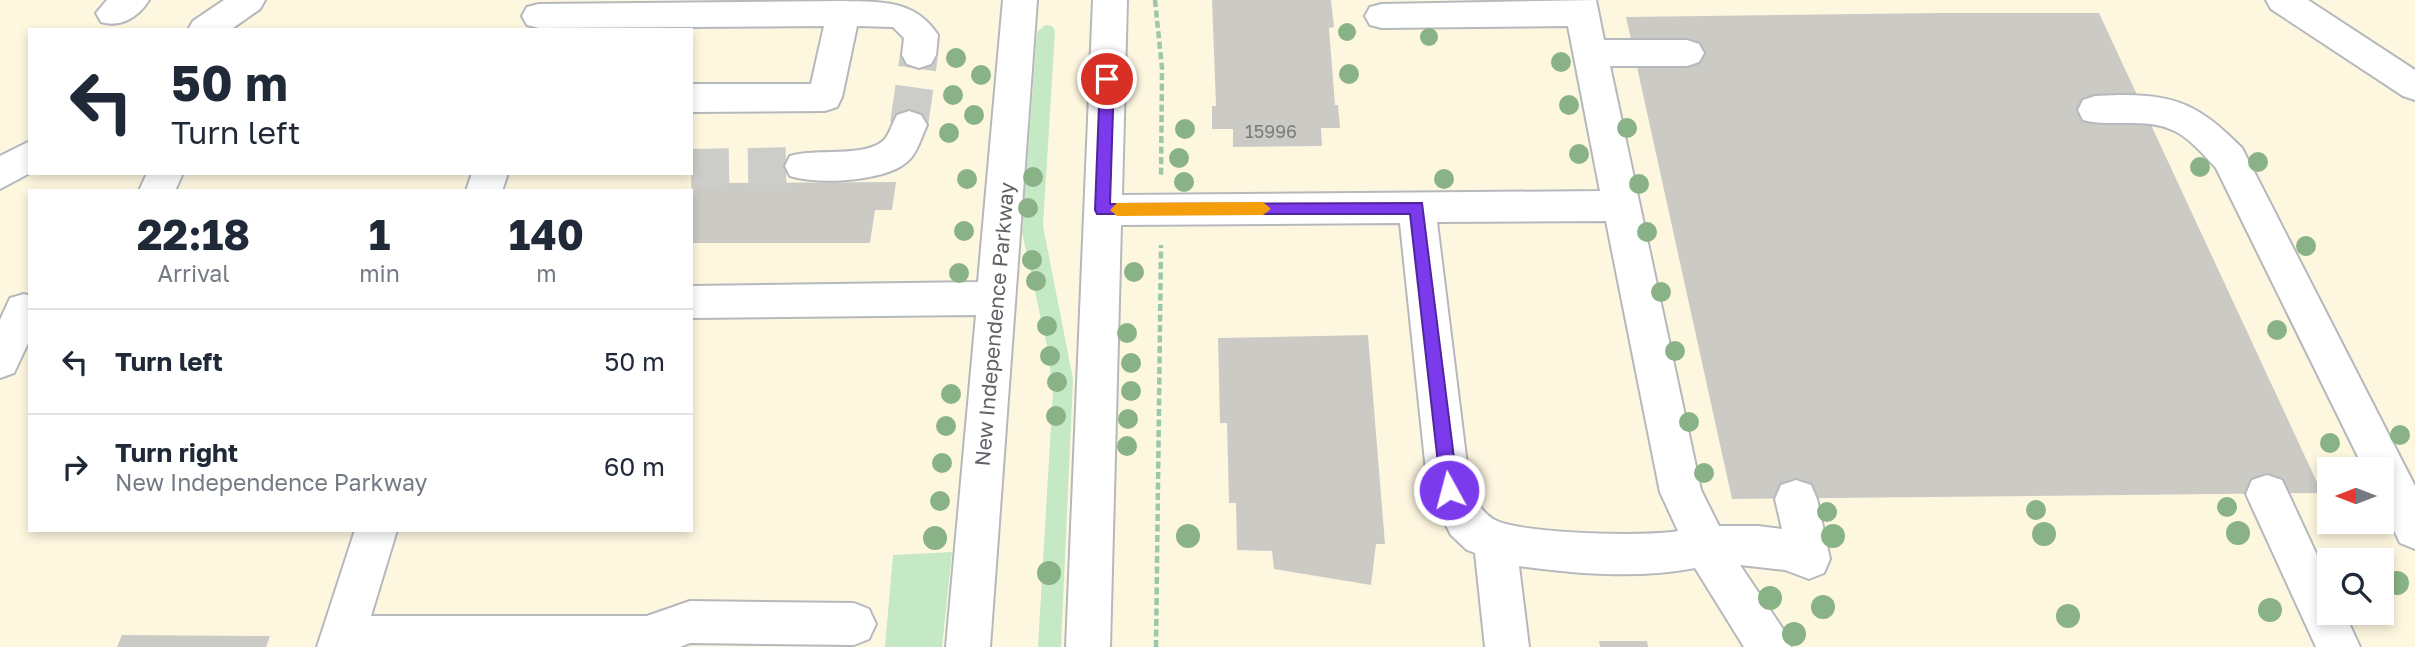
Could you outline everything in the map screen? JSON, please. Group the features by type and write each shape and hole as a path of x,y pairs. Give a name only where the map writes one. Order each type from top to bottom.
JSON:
{"street":[{"path":"207,28 248,0"},
{"name":"New Independence Parkway","path":"968,647 1020,0"},
{"path":"1088,647 1110,0"},
{"path":"2283,0 2415,86"},
{"path":"1382,16 1580,7 1681,492 1705,547 1731,592 1769,647"},
{"path":"693,98 825,97 843,13"},
{"path":"539,15 902,15 921,35 919,55"},
{"path":"1590,53 1687,53"},
{"path":"2095,110 2169,110 2181,114 2229,158 2415,529"},
{"path":"803,166 872,163 897,150 909,125"},
{"path":"0,174 28,156"},
{"path":"1103,210 1622,206"},
{"path":"1417,208 1449,490 1463,521 1485,538 1545,550 1662,554 1705,547 1776,547 1793,550 1809,559 1796,499"},
{"path":"693,302 996,298"},
{"path":"0,361 18,310"},
{"path":"2267,494 2338,647"},
{"path":"375,532 341,642 646,643 690,622 854,624"},
{"path":"1495,540 1507,647"}],"path":[{"path":"1156,0 1162,68 1156,647"}],"shaded area":[{"path":"0,0 2415,0 2415,647 0,647"}],"green space":[{"path":"1045,25 1052,26 1055,31 1043,226 1073,379 1061,647 1038,647 1053,391 1048,351 1022,232 1037,32"},
{"path":"952,552 942,647 885,647 893,555"}],"building":[{"path":"1212,0 1331,0 1334,27 1329,28 1335,105 1338,105 1340,128 1321,128 1322,146 1233,147 1233,129 1212,129 1212,106 1216,106"},
{"path":"2099,13 2317,482 2317,493 1732,499 1626,17"},
{"path":"695,174 713,174 711,183 896,182 892,210 875,210 870,243 693,243 691,189"},
{"path":"1368,335 1385,544 1376,544 1371,585 1274,569 1272,551 1237,550 1236,503 1229,503 1227,423 1220,423 1218,338"},
{"path":"122,635 270,636 266,647 117,647"},
{"path":"1599,641 1647,641 1648,647 1600,647"}],"tunnel":[{"path":"909,125 919,55"},
{"path":"693,168 803,166"}],"slow traffic":[{"path":"1117,210 1263,209"}],"route":[{"path":"1107,79 1103,210 1417,208 1449,490"}]}
